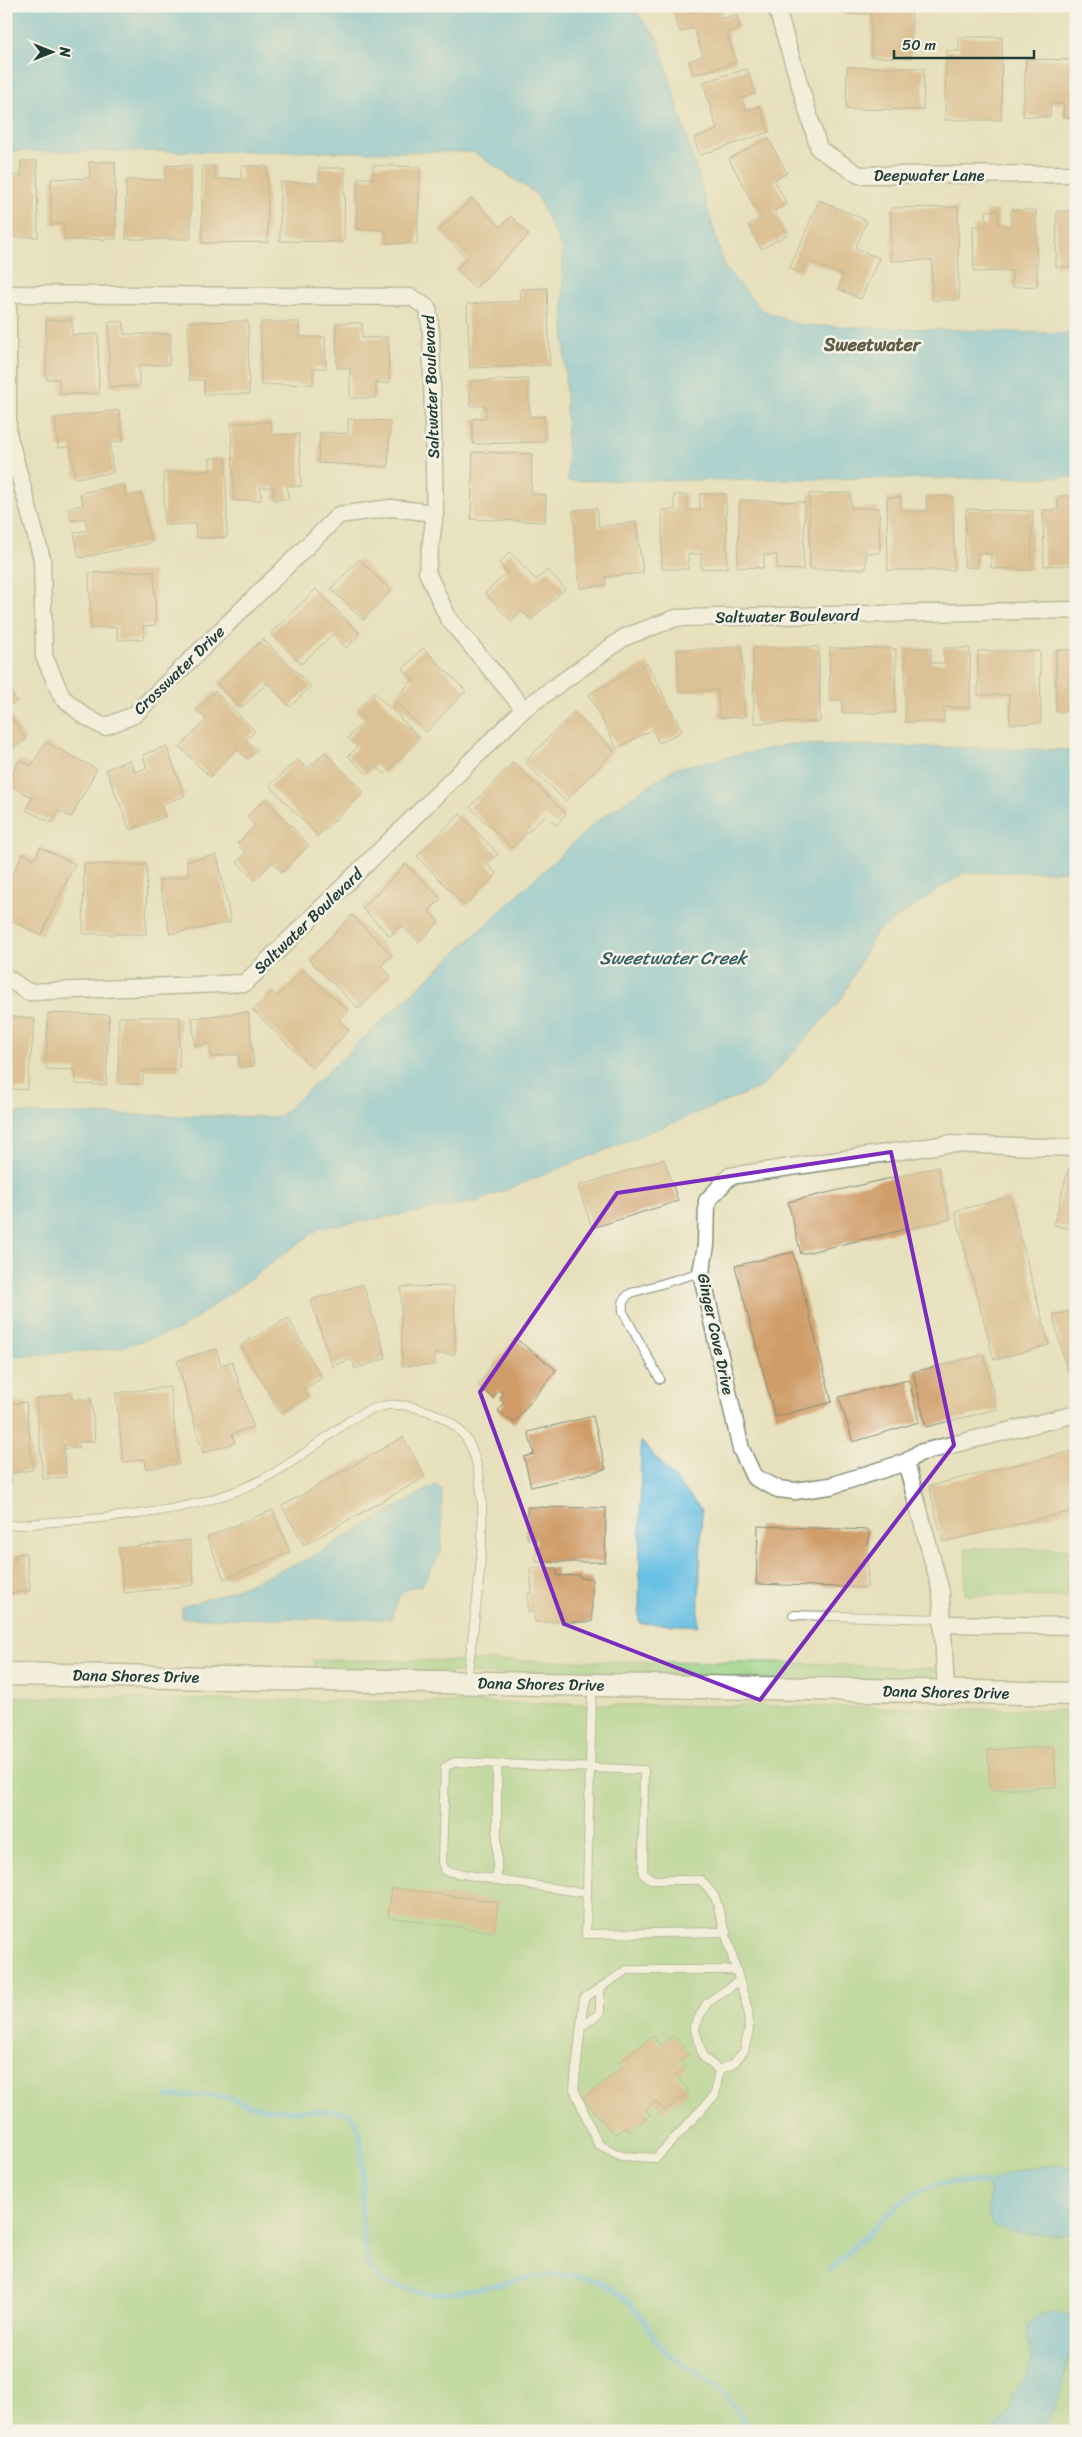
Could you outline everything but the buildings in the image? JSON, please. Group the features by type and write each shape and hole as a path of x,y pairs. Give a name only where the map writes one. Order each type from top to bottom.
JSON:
{"street":[{"name":"Deepwater Lane","path":"776,6 819,150 858,175 1076,174"},
{"name":"Crosswater Drive","path":"7,294 8,433 42,559 44,656 62,697 83,715 104,727 134,714 340,515 391,508 435,513"},
{"name":"Saltwater Boulevard","path":"7,294 411,297 428,308 431,333 435,513 427,572 448,618 524,709"},
{"name":"Saltwater Boulevard","path":"6,977 28,992 245,983 524,709 625,637 676,618 1076,610"},
{"name":"Ginger Cove Drive","path":"1076,1148 948,1144 730,1176 707,1202 706,1246 701,1272 741,1449 754,1477 778,1489 796,1491 830,1486 906,1462 920,1453 1076,1414"},
{"path":"906,1462 941,1592 946,1692"},
{"path":"942,1621 1076,1626"},
{"name":"Dana Shores Drive","path":"6,1674 1076,1694"}],"lane":[{"path":"660,1379 623,1312 622,1303 625,1296 631,1293 701,1272"},
{"path":"6,1526 194,1505 261,1480 315,1446 359,1414 380,1406 410,1406 436,1414 454,1426 469,1443 480,1471 482,1489 479,1564 467,1682"},
{"path":"793,1614 942,1621"},
{"path":"592,1685 588,1767 586,1934 726,1932"},
{"path":"586,1892 445,1871 442,1862 445,1767 455,1762 644,1770 643,1874 653,1880 701,1880 715,1897 748,2010 749,2029 744,2052 733,2064 719,2070"},
{"path":"496,1764 498,1880"},
{"path":"719,2070 715,2095 656,2158 621,2156 598,2144 574,2089 584,1998 627,1970 736,1970"},
{"path":"719,2070 703,2057 694,2026 707,2003 739,1981"},
{"path":"582,2026 600,2013 600,1988"}],"highlighted area":[{"path":"891,1152 954,1445 760,1700 564,1624 480,1392 617,1193"}],"green space":[{"path":"966,1548 1068,1549 1067,1597 965,1595"},
{"path":"313,1660 774,1662 935,1669 935,1682 315,1670"},
{"path":"6,1697 1076,1710 1076,2431 6,2431"}],"water":[{"path":"6,6 631,6 658,39 725,268 762,310 800,325 1076,334 1076,477 568,481 562,249 536,194 474,152 6,151"},
{"name":"Sweetwater Creek","path":"791,744 1076,750 1076,871 963,873 875,933 841,1000 762,1087 476,1202 320,1228 179,1330 114,1349 6,1357 6,1113 279,1117 599,819 675,768"},
{"path":"641,1441 702,1510 698,1626 639,1623"},
{"path":"435,1485 442,1490 441,1552 422,1585 408,1589 400,1596 391,1619 182,1618 182,1607 228,1592 308,1559"},
{"path":"1060,2165 1076,2169 1076,2232 1069,2234 1032,2234 1006,2230 992,2223 988,2209 991,2184 1007,2175 1024,2169"},
{"path":"1053,2312 1070,2315 1076,2325 1076,2333 1060,2394 1053,2412 1041,2431 990,2431 1006,2416 1012,2404 1014,2391 1029,2370 1031,2363 1027,2336 1028,2328 1039,2315"}],"waterway":[{"path":"167,2096 208,2095 231,2098 271,2110 347,2112 356,2123 361,2142 364,2245 369,2266 380,2280 430,2294 451,2293 517,2280 560,2275 581,2277 602,2283 616,2291 634,2308 665,2351 704,2377 724,2394 733,2404 746,2431"},
{"path":"829,2271 880,2221 909,2197 937,2184 950,2182 991,2184"}],"district":[{"name":"Sweetwater","path":"872,345"}]}
